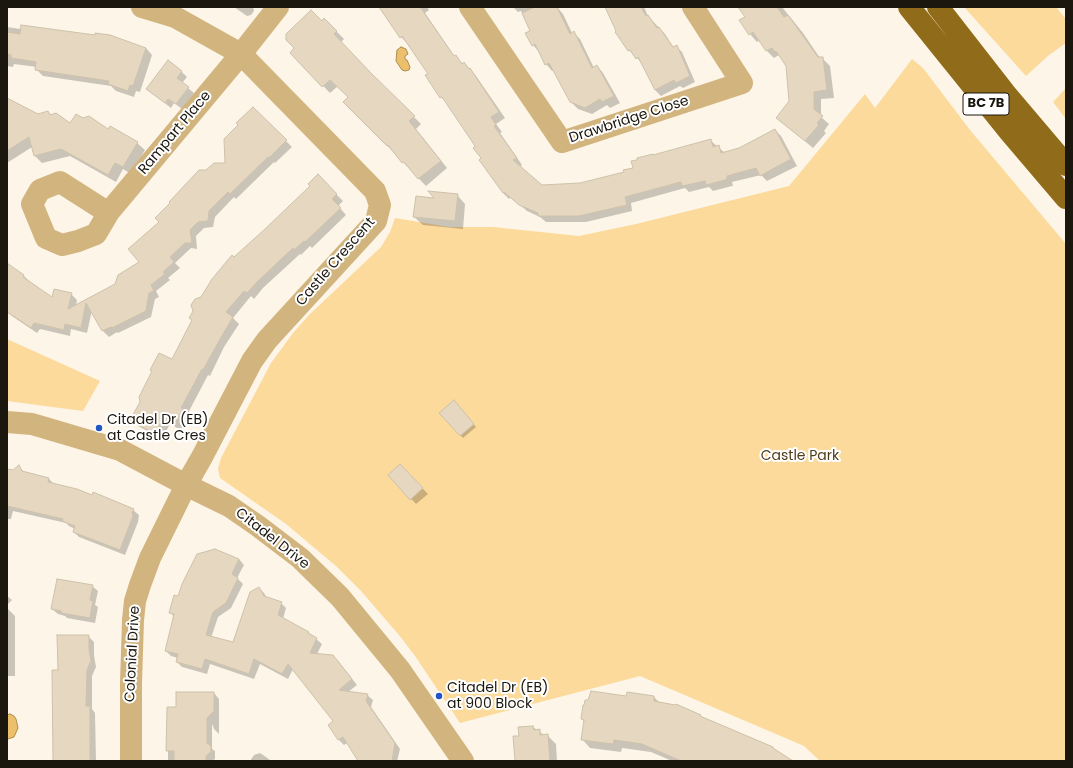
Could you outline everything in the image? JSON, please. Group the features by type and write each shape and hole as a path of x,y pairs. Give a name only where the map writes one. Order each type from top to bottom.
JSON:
{"highway":[{"name":"BC 7B","path":"909,7 1009,131 1066,198"},
{"name":"BC 7B","path":"938,7 1006,93 1066,164"}],"street":[{"name":"Castle Crescent","path":"142,7 175,17 241,54 375,191 380,205 376,221 267,340 252,361 186,485"},
{"path":"241,54 278,7"},
{"name":"Drawbridge Close","path":"470,7 562,142 742,83 694,7"},
{"name":"Rampart Place","path":"109,212 241,54"},
{"name":"Citadel Drive","path":"7,422 32,424 120,450 229,506 258,526 300,558 340,597 400,670 463,761"},
{"name":"Colonial Drive","path":"131,761 131,675 135,601 150,558 186,485"}],"green space":[{"path":"964,7 1056,7 1066,19 1066,43 1049,55 1026,76"},
{"name":"Castle Park","path":"912,59 923,68 970,130 1066,244 1066,761 820,761 804,746 640,676 460,723 415,656 361,591 336,566 286,524 220,478 218,469 221,458 271,363 293,333 309,315 381,247 390,232 395,218 449,227 493,227 579,236 636,224 789,186 865,94 875,108"},
{"path":"1066,88 1066,119 1053,102"},
{"path":"7,339 100,381 83,411 7,401"}],"shaded area":[{"path":"401,47 406,49 408,54 405,56 405,59 410,67 409,70 402,70 396,61 397,50"},
{"path":"10,714 16,719 18,728 14,737 8,739 7,715"}],"building":[{"path":"379,7 420,7 454,56 456,55 462,64 464,62 469,69 470,68 499,112 491,117 496,125 494,126 517,158 513,160 542,185 580,183 624,172 623,170 633,168 631,161 637,160 637,158 711,139 713,147 719,145 721,153 739,148 775,129 791,159 760,176 756,168 727,176 727,179 725,180 706,185 705,181 682,186 681,182 625,197 627,205 579,216 538,216 538,213 519,205 504,192 503,193 479,160 481,158 473,148 475,146 442,97 440,98 425,75 428,74 402,36 400,38"},
{"path":"535,7 557,7 570,34 574,31 592,68 597,65 614,96 602,102 600,99 585,108 570,102 549,63 545,65 535,44 532,46 525,33 530,31 522,13"},
{"path":"605,7 641,7 646,16 648,15 657,28 659,27 673,47 677,45 690,76 676,83 674,80 655,90 638,57 636,59 630,50 628,51 615,32 616,31"},
{"path":"738,7 777,7 784,17 788,15 818,57 823,57 827,90 814,92 814,109 823,116 817,123 819,125 805,141 776,118 789,101 786,66 776,51 775,52 772,48 766,51 753,32 749,35 739,20 745,17"},
{"path":"311,10 322,21 324,18 337,31 334,34 415,116 409,121 441,161 418,179 404,162 402,163 388,145 387,146 343,102 348,97 330,80 322,87 290,53 294,48 286,40 286,34"},
{"path":"21,25 95,35 95,33 110,35 146,48 133,86 130,85 128,91 108,84 109,81 35,70 36,62 11,58 11,55 7,54 7,32 20,34"},
{"path":"168,60 182,71 177,78 189,87 176,104 168,99 165,103 146,89"},
{"path":"7,98 38,114 48,111 50,115 56,113 70,123 76,114 83,118 89,116 108,129 110,126 138,142 123,167 115,163 108,175 61,149 34,156 29,137 7,151"},
{"path":"253,107 287,140 230,194 228,192 209,211 208,221 198,222 190,230 192,243 185,243 170,257 174,262 163,272 165,274 151,285 154,291 149,293 146,311 112,328 111,327 102,331 86,303 81,328 65,324 64,330 34,323 31,328 7,312 7,263 24,275 23,277 52,297 54,289 72,293 68,309 115,284 118,275 139,262 128,249 159,222 155,218 170,203 169,202 199,170 206,170 214,163 225,163 224,139 238,125 236,123"},
{"path":"318,174 337,194 332,199 341,208 305,242 304,241 294,250 293,248 247,293 244,291 226,312 233,317 203,370 202,369 181,408 183,409 174,425 163,419 155,434 130,420 140,402 139,397 159,353 172,359 192,320 189,318 193,311 191,305 195,299 201,297 212,279 232,255 234,257 265,229 310,186 308,184"},
{"path":"428,191 458,194 455,221 413,217 416,196 434,198"},
{"path":"454,400 474,424 460,436 439,413"},
{"path":"400,464 423,488 410,500 388,475"},
{"path":"19,465 22,471 49,478 48,482 77,489 92,495 93,492 134,509 132,513 133,516 120,550 73,532 75,526 62,521 63,519 7,506 7,469 13,470"},
{"path":"215,549 239,559 232,574 238,578 226,603 213,612 206,635 233,642 250,592 259,587 264,596 282,602 278,615 317,638 310,653 333,655 352,679 339,690 368,694 366,701 395,743 392,761 358,761 343,737 338,740 328,725 333,721 288,664 282,674 254,659 249,674 205,659 202,669 176,662 178,654 165,651 174,614 169,613 174,595 178,596 182,584 197,554"},
{"path":"57,579 93,585 90,600 93,601 90,618 61,613 61,611 51,609"},
{"path":"57,635 89,635 91,661 87,670 86,706 90,706 90,761 53,761 52,670 58,670"},
{"path":"591,691 626,696 627,692 654,696 654,701 676,704 701,715 700,716 773,747 793,761 681,761 642,744 614,740 613,744 581,740 584,720 581,719 583,705 585,700 588,700"},
{"path":"176,692 214,692 214,711 207,718 207,743 211,746 211,752 206,756 206,761 174,761 174,751 166,751 167,707 176,707"},
{"path":"533,726 534,730 540,729 540,735 548,734 550,761 515,761 513,736 519,736 518,727"}],"place":[{"name":"Citadel Dr (EB) at Castle Cres","path":"99,428"},
{"name":"Citadel Dr (EB) at 900 Block","path":"439,696"}]}
